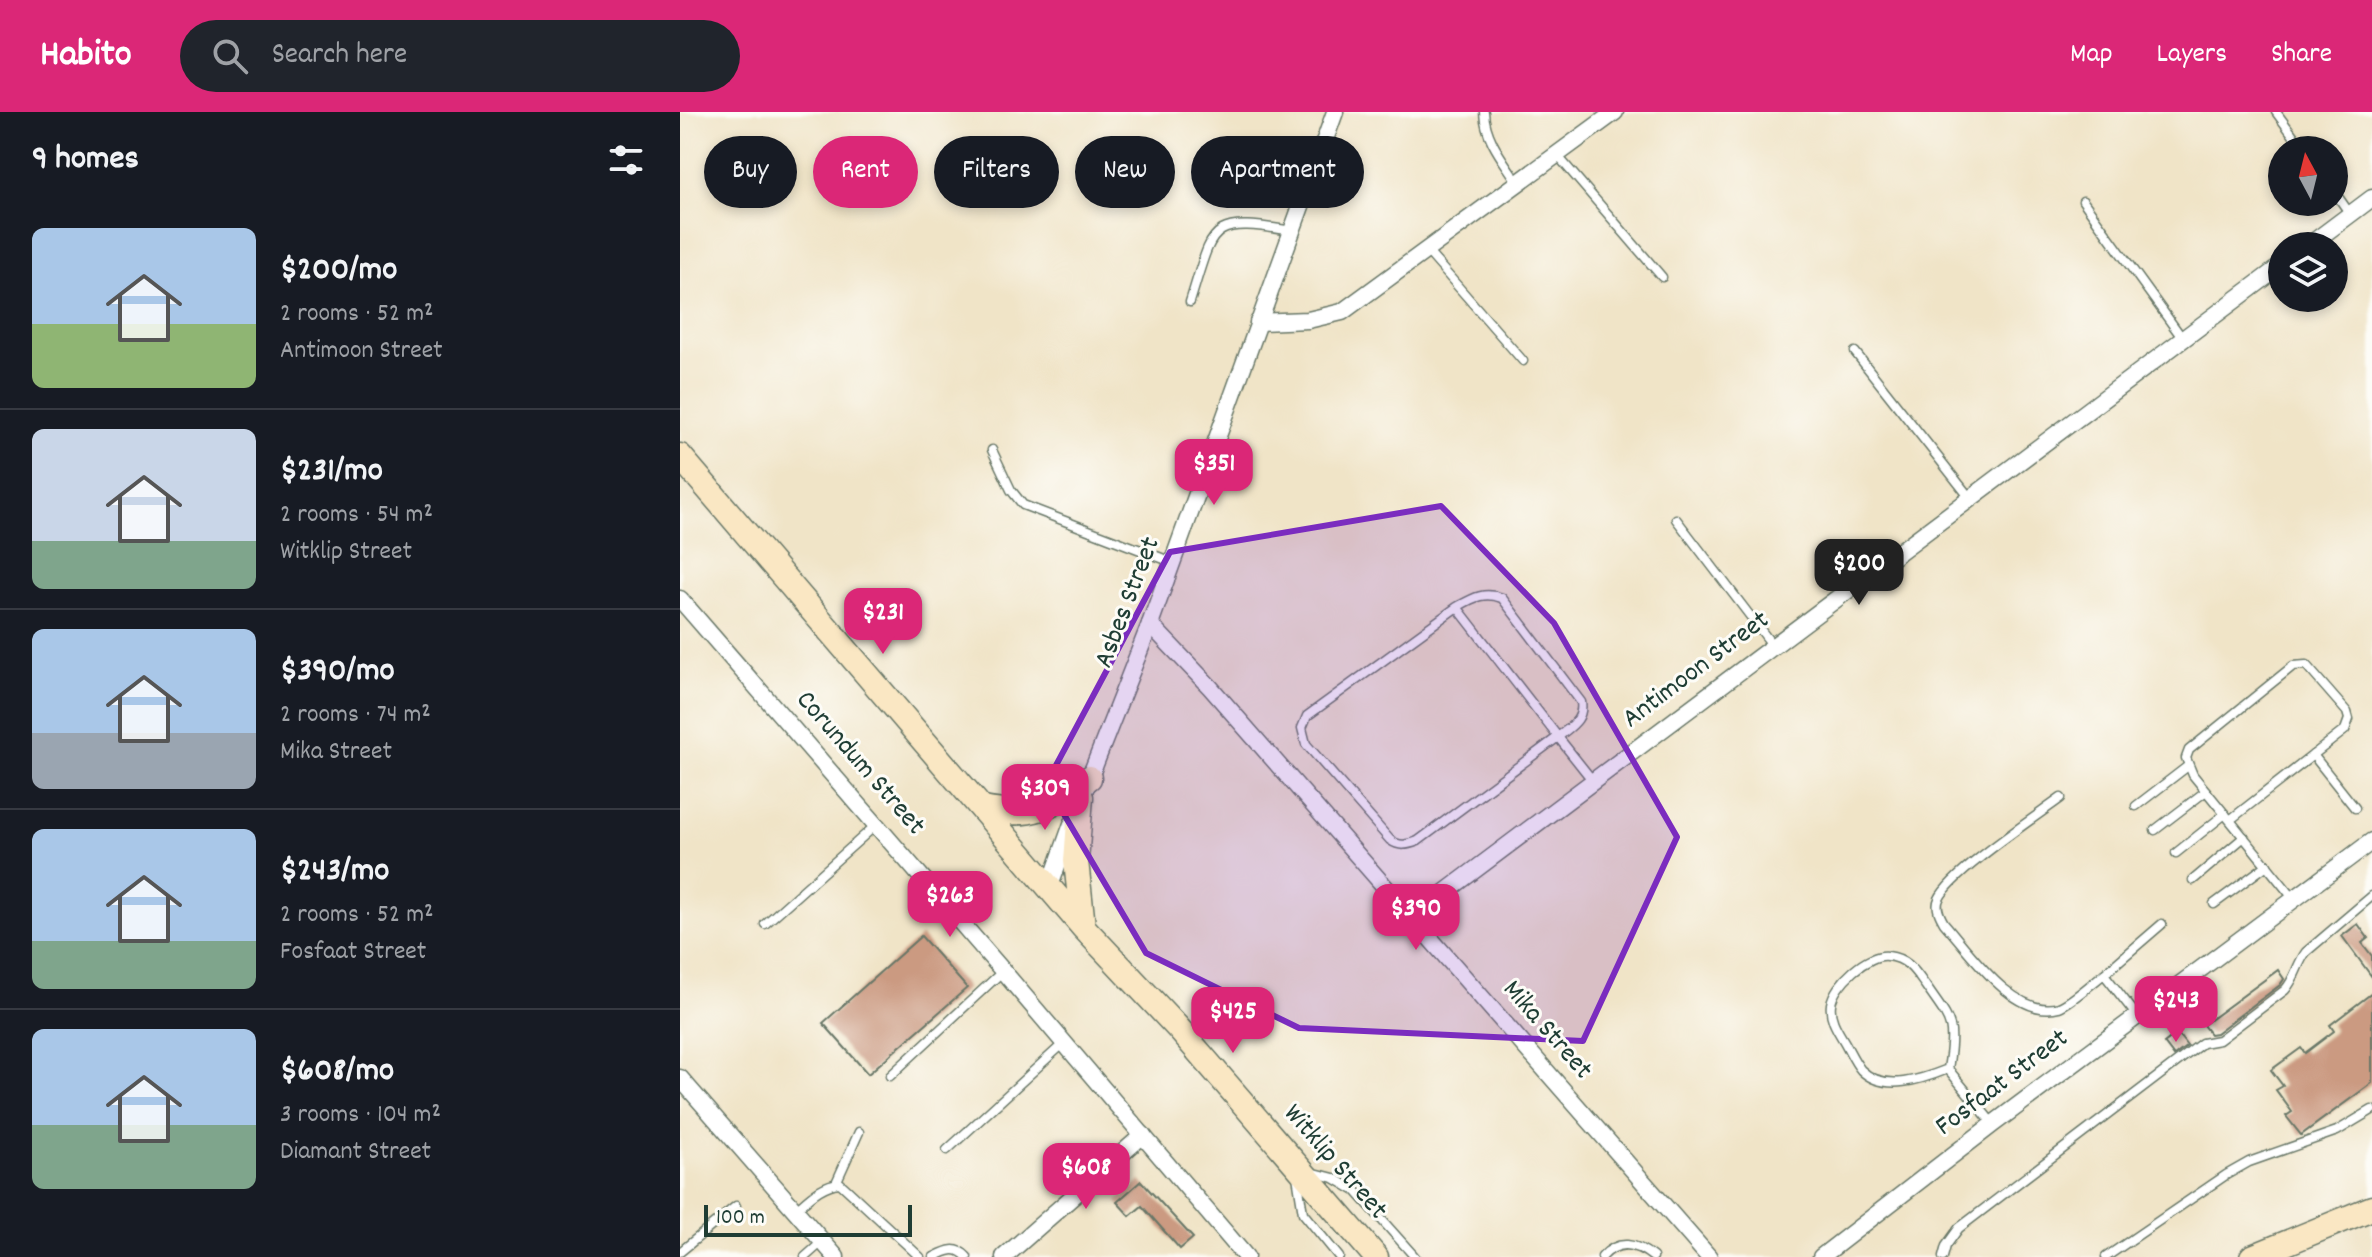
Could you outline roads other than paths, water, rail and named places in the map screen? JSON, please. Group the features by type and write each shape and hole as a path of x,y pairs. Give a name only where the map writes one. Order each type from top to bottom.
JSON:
{"main road":[{"name":"Witklip Street","path":"680,456 1083,927 1178,1028 1376,1257"},
{"path":"983,809 1011,814 1032,811 1085,788"},
{"path":"1083,927 1076,861 1085,788"},
{"path":"2252,1257 2372,1208"}],"street":[{"name":"Asbes Street","path":"1050,886 1173,562 1335,112"},
{"path":"1258,322 1308,320 1342,312 1615,112"},
{"path":"2326,232 2372,198"},
{"name":"Antimoon Street","path":"1412,917 2268,276"},
{"name":"Corundum Street","path":"680,599 1246,1257"},
{"name":"Mika Street","path":"1150,624 1210,687 1709,1257"},
{"name":"Fosfaat Street","path":"1821,1257 1993,1124 2372,841"},
{"path":"680,1078 836,1257"},
{"path":"1004,1257 1143,1135"}],"lane":[{"path":"1484,112 1490,138 1518,184"},
{"path":"2276,112 2294,136"},
{"path":"1557,155 1662,277"},
{"path":"2083,201 2184,339"},
{"path":"1190,302 1210,241 1218,231 1233,225 1253,225 1292,231"},
{"path":"1427,251 1523,361"},
{"path":"1855,352 1970,499"},
{"path":"992,450 1011,490 1023,505 1173,562"},
{"path":"1676,519 1773,647"},
{"path":"1487,594 1502,598 1581,702 1580,719 1558,737 1418,841 1405,846 1390,840 1306,744 1302,728 1307,716 1457,607 1478,595 1487,594"},
{"path":"1457,607 1594,781"},
{"path":"2176,853 2228,817 2345,730 2349,719 2347,712 2309,668 2297,664 2189,750 2186,758 2188,766 2206,791 2228,817 2294,899"},
{"path":"2313,755 2355,808"},
{"path":"2136,806 2188,766"},
{"path":"2155,830 2206,791"},
{"path":"2061,798 1957,877 1939,898 1944,923 2003,989 2025,1005 2043,1009 2060,1006 2104,974 2162,924"},
{"path":"765,924 876,824"},
{"path":"2193,880 2244,837"},
{"path":"2214,904 2267,865"},
{"path":"1943,1257 1946,1246 1959,1228 2202,1043 2219,1040 2285,990 2293,981 2306,952 2372,896"},
{"path":"1948,1069 1912,1081 1888,1082 1862,1070 1833,1024 1831,1005 1836,988 1855,970 1879,957 1888,956 1910,964 1951,1023 1953,1037 1948,1069 1993,1124"},
{"path":"890,1076 1003,971"},
{"path":"2104,974 2137,1016"},
{"path":"947,1150 1064,1043"},
{"path":"2106,1257 2249,1162 2337,1131 2372,1110"},
{"path":"836,1183 859,1132"},
{"path":"1339,1257 1303,1213 1298,1167 1334,1178 1356,1191 1415,1257"},
{"path":"795,1210 822,1188 836,1183 845,1185 920,1257"},
{"path":"680,1252 736,1206"},
{"path":"805,1257 822,1242"},
{"path":"1602,1257 1607,1251 1628,1244 1653,1257"},
{"path":"934,1257 956,1250 967,1257"}]}
